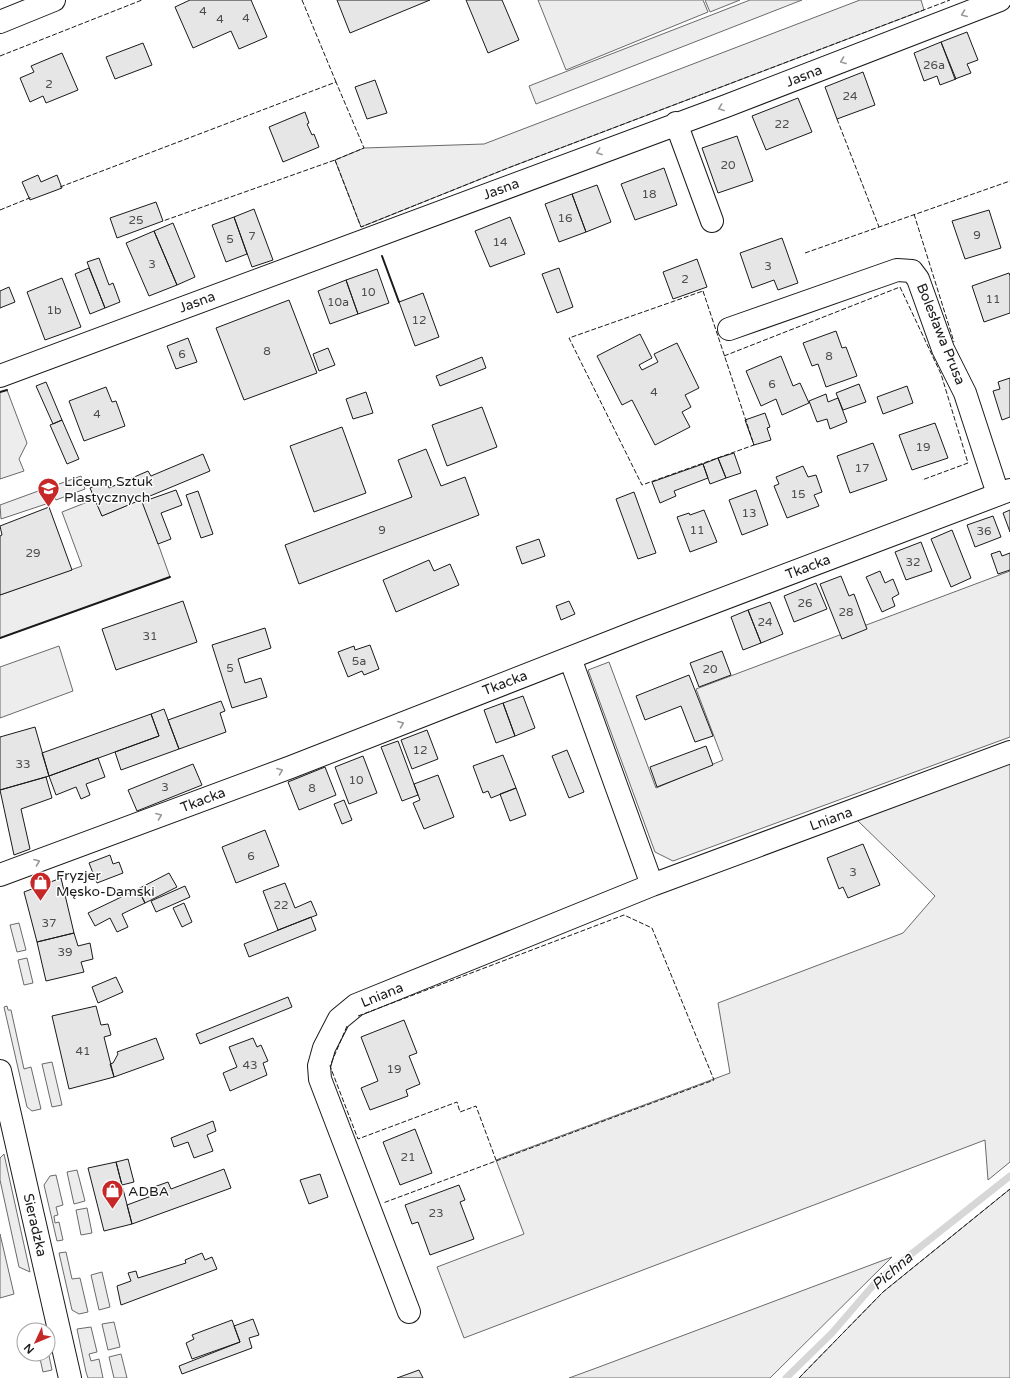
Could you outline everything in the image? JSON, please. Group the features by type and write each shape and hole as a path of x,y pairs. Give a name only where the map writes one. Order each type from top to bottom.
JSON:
{"street":[{"path":"0,22 54,0"},
{"name":"Jasna","path":"0,376 733,103 1000,0"},
{"path":"676,123 712,222"},
{"name":"Bolesława Prusa","path":"740,319 897,270 912,271 918,279 944,349 964,393 1004,492"},
{"name":"Tkacka","path":"0,875 277,772 656,624 1004,492"},
{"path":"570,658 652,885"},
{"name":"Lniana","path":"409,1312 320,1079 319,1066 324,1048 339,1019 356,1005 652,885 1010,752"},
{"name":"Sieradzka","path":"0,1071 70,1378"}],"shaded area":[{"path":"538,0 703,0 708,12 566,70"},
{"path":"705,0 740,0 710,12"},
{"path":"750,0 802,0 536,104 529,86"},
{"path":"860,0 921,0 924,10 508,168 361,227 335,160 364,148 484,144"},
{"path":"7,390 27,443 19,459 24,471 0,479 0,392"},
{"path":"81,476 85,489 56,500 51,487"},
{"path":"41,490 46,504 1,519 0,505"},
{"path":"95,499 102,516 142,499 170,577 0,638 0,595 82,566 62,512"},
{"path":"1010,571 1010,737 673,861 655,852 588,670 609,662 656,788 723,760 696,689"},
{"path":"59,646 73,691 0,718 0,667"},
{"path":"1010,762 1010,1162 988,1180 985,1140 464,1338 437,1267 524,1234 496,1160 730,1073 718,1003 903,933 935,896 857,820"},
{"path":"19,923 26,950 17,952 10,925"},
{"path":"27,958 33,983 24,985 18,960"},
{"path":"7,1006 8,1010 11,1010 24,1069 31,1067 41,1109 32,1111 27,1107 4,1007"},
{"path":"52,1062 62,1105 52,1107 42,1064"},
{"path":"4,1154 30,1272 19,1267 0,1180 0,1158"},
{"path":"77,1170 85,1201 74,1204 67,1172"},
{"path":"56,1175 63,1205 56,1207 58,1215 54,1216 55,1223 59,1222 63,1240 57,1241 44,1185 50,1176"},
{"path":"1010,1189 1010,1378 799,1378 883,1292"},
{"path":"87,1208 92,1233 81,1235 76,1210"},
{"path":"0,1234 14,1294 0,1298"},
{"path":"66,1252 72,1279 80,1278 88,1312 79,1314 72,1310 59,1253"},
{"path":"892,1257 770,1378 569,1378 599,1367"},
{"path":"102,1272 110,1307 99,1310 91,1275"},
{"path":"114,1322 120,1347 108,1350 102,1324"},
{"path":"91,1327 97,1352 89,1354 91,1361 99,1359 103,1378 88,1378 86,1372 77,1329"},
{"path":"121,1354 127,1378 114,1378 109,1357"},
{"path":"41,1362 50,1362 52,1370 43,1372"}],"building":[{"path":"190,0 251,0 267,37 239,49 231,31 193,48 175,7"},
{"path":"337,0 430,0 350,33"},
{"path":"466,0 502,0 519,40 488,53"},
{"path":"967,32 978,60 967,64 971,73 955,79 941,42"},
{"path":"941,42 956,79 940,85 937,76 924,81 914,53"},
{"path":"143,43 152,65 115,79 106,57"},
{"path":"62,53 78,90 46,103 43,96 30,102 20,78 34,72 31,66"},
{"path":"863,72 875,105 837,119 825,87"},
{"path":"375,80 387,113 367,119 355,87"},
{"path":"798,98 812,132 766,150 752,116"},
{"path":"305,112 309,123 307,124 312,135 314,134 319,147 283,162 269,127"},
{"path":"737,136 753,181 718,193 702,148"},
{"path":"664,168 677,205 635,220 621,184"},
{"path":"38,175 41,182 57,175 62,188 30,200 22,182"},
{"path":"597,185 611,222 586,232 572,194"},
{"path":"572,194 586,232 559,242 545,204"},
{"path":"156,202 163,221 117,238 110,218"},
{"path":"254,209 273,260 252,267 234,217"},
{"path":"989,210 1001,248 965,259 952,221"},
{"path":"234,217 247,254 226,262 212,225"},
{"path":"510,217 525,254 490,267 475,231"},
{"path":"173,223 195,277 177,285 154,231"},
{"path":"154,231 177,285 149,296 126,243"},
{"path":"782,238 798,283 778,290 774,280 752,288 740,253"},
{"path":"99,258 109,285 113,283 120,302 105,308 87,262"},
{"path":"697,259 707,287 673,299 663,272"},
{"path":"89,268 105,308 90,314 75,274"},
{"path":"559,268 573,307 557,313 542,274"},
{"path":"377,269 389,303 358,314 346,280"},
{"path":"1009,273 1010,313 984,322 972,286"},
{"path":"62,278 81,327 45,340 27,292"},
{"path":"346,280 358,314 330,324 318,291"},
{"path":"9,287 15,302 0,308 0,291"},
{"path":"423,293 439,337 415,346 399,302"},
{"path":"289,300 317,373 244,400 216,328"},
{"path":"836,331 842,348 846,347 857,376 826,387 818,364 812,366 803,343"},
{"path":"640,334 652,358 639,365 642,370 658,362 654,354 677,343 699,388 685,395 691,407 682,412 690,427 655,445 632,400 622,405 597,356"},
{"path":"188,338 197,362 176,369 167,346"},
{"path":"328,348 335,365 319,371 313,354"},
{"path":"781,356 793,386 800,383 809,403 782,415 776,399 761,406 746,371"},
{"path":"482,357 486,368 440,386 436,376"},
{"path":"1010,378 1010,417 1002,420 993,391 1000,389 998,382"},
{"path":"46,382 62,420 53,424 36,386"},
{"path":"859,384 866,402 843,410 836,393"},
{"path":"907,386 913,403 883,414 877,397"},
{"path":"106,387 112,402 116,401 125,426 84,441 69,401"},
{"path":"366,392 373,413 353,419 346,399"},
{"path":"826,394 828,402 838,398 847,422 830,429 827,419 817,422 809,401"},
{"path":"482,407 497,447 447,466 432,425"},
{"path":"765,413 770,427 767,428 771,440 754,445 745,420"},
{"path":"62,420 79,459 67,464 50,425"},
{"path":"935,423 948,458 912,470 899,435"},
{"path":"342,427 366,493 314,512 290,446"},
{"path":"873,443 887,480 850,493 837,456"},
{"path":"426,449 441,486 465,477 479,515 299,584 285,545 412,497 398,460"},
{"path":"734,453 741,473 726,478 718,458"},
{"path":"203,454 210,471 102,516 90,488 106,481 109,488 148,471 151,476"},
{"path":"718,458 726,478 710,484 703,464"},
{"path":"703,464 708,478 674,491 676,496 660,503 652,482"},
{"path":"803,466 808,477 816,475 822,492 814,495 819,506 787,518 774,486 779,484 776,477"},
{"path":"176,490 182,505 161,513 171,539 158,544 142,502"},
{"path":"756,490 768,525 742,535 729,500"},
{"path":"198,491 213,534 201,538 186,495"},
{"path":"634,492 656,553 638,559 616,499"},
{"path":"49,507 72,570 0,595 0,536 2,535 0,526"},
{"path":"704,510 717,542 690,552 677,517 689,513 690,515"},
{"path":"1010,510 1010,532 1003,513"},
{"path":"993,516 1001,537 975,547 967,525"},
{"path":"952,530 971,578 951,587 931,539"},
{"path":"539,539 545,556 522,564 516,547"},
{"path":"921,542 932,571 906,580 895,552"},
{"path":"1000,551 1002,556 1010,553 1010,570 998,574 991,554"},
{"path":"429,560 434,571 450,564 459,585 396,612 383,580"},
{"path":"880,571 885,583 893,579 899,594 892,598 895,606 882,612 866,577"},
{"path":"841,576 849,596 854,594 867,629 842,639 820,584"},
{"path":"816,583 827,609 794,622 784,596"},
{"path":"183,601 197,642 116,670 102,629"},
{"path":"569,601 575,614 561,620 556,606"},
{"path":"770,602 783,634 761,643 748,610"},
{"path":"748,610 761,643 743,650 731,617"},
{"path":"265,628 271,648 238,659 245,683 261,678 267,697 232,708 212,645"},
{"path":"370,645 379,669 364,675 362,671 348,677 338,652 354,646 355,650"},
{"path":"722,651 731,675 699,687 690,663"},
{"path":"689,675 713,736 695,742 681,706 645,720 636,696"},
{"path":"523,696 535,728 515,736 503,703"},
{"path":"221,701 225,711 220,713 226,732 179,749 168,720"},
{"path":"503,703 515,736 496,743 484,710"},
{"path":"164,709 179,749 121,770 115,752 159,736 151,714"},
{"path":"151,714 159,736 49,776 42,753"},
{"path":"35,727 49,776 0,790 0,737"},
{"path":"427,730 438,759 412,769 401,740"},
{"path":"398,741 418,795 402,801 381,747"},
{"path":"706,746 713,765 657,787 650,767"},
{"path":"567,750 584,792 569,798 552,756"},
{"path":"503,755 516,788 491,798 488,791 483,793 473,766"},
{"path":"363,756 377,793 349,804 335,767"},
{"path":"98,758 105,777 86,784 90,795 81,799 76,787 56,795 49,776"},
{"path":"193,764 202,785 137,811 128,790"},
{"path":"325,767 336,795 299,810 288,782"},
{"path":"438,775 454,817 424,829 413,803 420,800 414,784"},
{"path":"46,777 52,798 21,809 30,849 14,855 0,790"},
{"path":"516,788 526,815 510,821 500,794"},
{"path":"344,800 352,820 342,824 334,804"},
{"path":"265,830 279,866 236,883 222,847"},
{"path":"863,844 880,885 848,898 843,887 839,889 827,858"},
{"path":"110,855 113,864 119,862 123,873 97,883 89,863"},
{"path":"169,873 177,887 145,903 138,889"},
{"path":"61,878 74,933 37,942 24,892"},
{"path":"285,883 295,908 311,901 317,915 278,930 263,891"},
{"path":"185,886 190,897 156,912 151,901"},
{"path":"138,889 145,903 122,914 128,927 117,932 110,918 95,926 88,913"},
{"path":"184,903 192,922 182,927 173,908"},
{"path":"311,917 316,930 249,957 244,944"},
{"path":"74,933 78,946 90,943 93,959 81,962 84,972 46,981 37,942"},
{"path":"116,977 123,992 98,1003 92,987"},
{"path":"288,997 292,1007 200,1044 196,1034"},
{"path":"96,1006 101,1025 108,1024 111,1035 104,1037 114,1077 69,1089 52,1016"},
{"path":"404,1020 417,1053 409,1056 420,1084 406,1090 408,1096 370,1110 361,1088 378,1081 361,1037"},
{"path":"156,1038 164,1059 114,1077 110,1064 113,1063 118,1054 117,1052"},
{"path":"253,1038 257,1047 261,1045 268,1061 263,1063 267,1075 230,1091 223,1073 237,1067 229,1047"},
{"path":"213,1121 216,1131 207,1135 213,1151 194,1158 188,1142 174,1147 171,1138"},
{"path":"415,1129 432,1173 400,1185 383,1142"},
{"path":"128,1159 134,1182 122,1185 116,1162"},
{"path":"116,1162 132,1224 104,1231 88,1168"},
{"path":"224,1169 231,1188 132,1224 127,1205 154,1195 151,1188 168,1182 171,1189"},
{"path":"320,1174 328,1197 309,1204 300,1180"},
{"path":"459,1185 465,1200 460,1202 474,1239 430,1255 418,1222 412,1224 405,1205"},
{"path":"202,1253 205,1260 212,1257 217,1269 121,1305 117,1286 131,1281 128,1273 136,1271 138,1278 186,1263 185,1260"},
{"path":"253,1319 259,1335 249,1338 252,1348 182,1374 179,1366 240,1342 234,1326"},
{"path":"232,1320 240,1342 192,1359 186,1343 194,1339 192,1335"},
{"path":"419,1370 423,1378 397,1378"}],"waterway":[{"name":"Pichna","path":"786,1378 832,1333 876,1282 1010,1176"}],"fence":[{"path":"0,56 142,0"},
{"path":"302,0 336,82"},
{"path":"335,160 361,227 508,168 950,0"},
{"path":"60,187 336,82 364,148 335,160 163,221"},
{"path":"837,119 879,227"},
{"path":"805,253 1010,181"},
{"path":"0,210 32,197"},
{"path":"914,214 954,342"},
{"path":"724,356 900,287 941,374 968,463 922,480"},
{"path":"703,291 754,445 642,485 569,338 703,291"},
{"path":"358,1016 624,915 652,928 714,1080 383,1203"},
{"path":"347,1026 330,1066 358,1139 457,1102 460,1112 476,1106 496,1160"},
{"path":"799,1378 883,1292 1010,1189"}],"wall":[{"path":"382,256 399,302"},
{"path":"0,392 7,390"},
{"path":"0,638 170,577"}],"place":[{"name":"Liceum Sztuk Plastycznych","path":"49,508"},
{"name":"Fryzjer Męsko-Damski","path":"40,902"},
{"name":"ADBA","path":"112,1210"}]}
